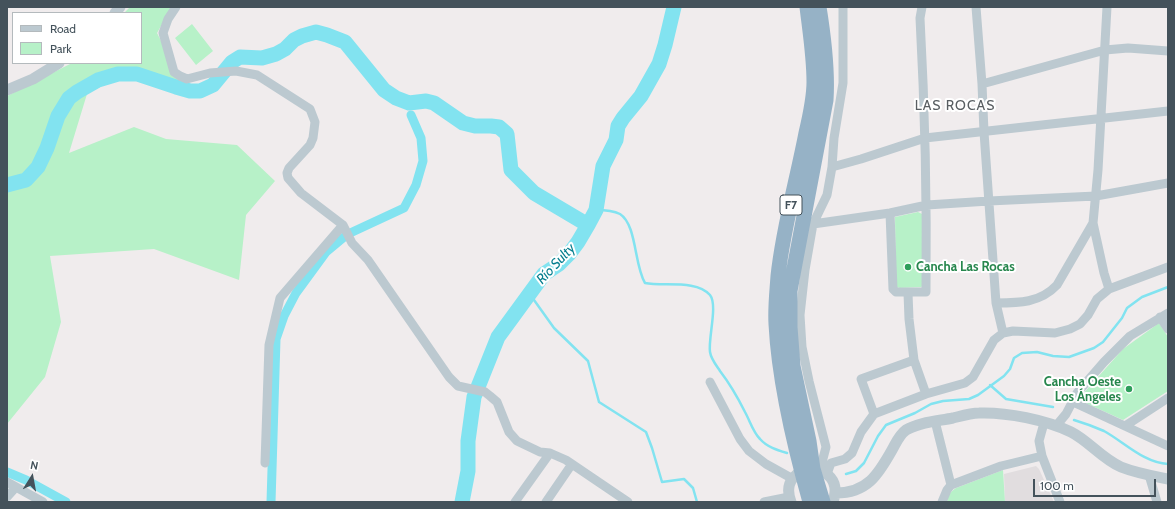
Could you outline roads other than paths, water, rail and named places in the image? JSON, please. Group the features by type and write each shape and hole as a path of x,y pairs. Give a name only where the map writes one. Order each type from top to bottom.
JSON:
{"highway":[{"name":"F7","path":"807,7 814,83 806,138 778,274 776,322 780,372 811,473 823,502"},
{"name":"F7","path":"810,502 811,473 809,441 793,366 790,291 826,100 827,80 820,7"}],"street":[{"path":"176,7 168,19 163,33 174,72 187,78 210,73 236,71 257,75 310,108 315,122 313,138 310,145 289,168 287,173 288,178 301,193 343,226 352,243 368,260 449,378 458,386 485,392 497,402 509,432 517,440 540,452 550,453 572,464 628,502"},
{"path":"811,473 826,447 809,381 802,346 800,315 805,270 813,224 827,195 832,167 834,138 843,83 843,7"},
{"path":"890,213 893,289 896,292 926,292 927,205 920,18 922,7"},
{"path":"976,7 996,304 1003,333"},
{"path":"1107,7 1106,50 1093,224 1109,289"},
{"path":"982,84 1106,50 1128,48 1168,52"},
{"path":"7,90 47,72 58,64"},
{"path":"832,167 925,138 1168,111"},
{"path":"813,224 890,213 927,205 1096,196 1168,183"},
{"path":"996,304 1018,303 1038,299 1050,293 1057,285 1093,224"},
{"path":"265,463 269,345 280,298 343,226"},
{"path":"764,502 790,499 790,486 831,463 845,459 852,453 861,432 874,414 926,394 965,383 973,378 994,340 1003,333 1013,331 1055,333 1070,329 1080,324 1088,315 1097,299 1109,289 1168,267"},
{"path":"908,293 909,319 914,360 926,394"},
{"path":"1056,426 1066,414 1077,393 1104,362 1130,336 1164,315 1168,328"},
{"path":"874,414 861,379 914,360"},
{"path":"710,382 740,439 749,450 766,464 811,473 834,483 834,497 863,487 874,478 883,467 897,440 905,431 915,425 978,413 1005,414 1024,417 1056,426 1072,432 1121,466 1168,480"},
{"path":"1125,426 1168,398"},
{"path":"1073,402 1168,446"},
{"path":"935,421 951,486"},
{"path":"1044,423 1039,441 1042,456 1060,502"},
{"path":"515,502 550,453"},
{"path":"942,502 946,490 951,486 1001,466 1042,456"},
{"path":"546,502 572,464"},
{"path":"1149,475 1157,502"},
{"path":"7,482 40,501"},
{"path":"7,497 16,487"}],"waterway":[{"name":"Río Sulty","path":"462,502 468,471 468,441 474,397 498,337 544,274 559,264 569,254 588,225 596,210 603,166 616,140 618,126 641,96 659,64 674,7"},
{"path":"7,185 26,180 38,167 47,148 58,116 69,98 98,80 118,74 137,74 190,91 200,91 213,85 232,62 240,57 262,58 276,54 285,49 294,40 316,32 345,42 384,90 396,98 409,103 426,101 434,103 463,123 475,126 499,127 507,134 511,170 534,193 588,225"},
{"path":"348,234 404,208 416,185 423,161 421,138 411,115"},
{"path":"596,210 614,212 620,214 626,219 630,227 641,275 645,283 688,285 704,290 710,295 713,306 710,352 713,360 734,391 753,430 763,442 787,453"},
{"path":"271,502 276,339 284,316 296,293 326,252 344,237"},
{"path":"846,474 856,471 864,463 878,436 886,425 915,413 931,404 943,401 969,399 978,395 1004,376 1010,369 1014,358 1022,353 1037,352 1053,356 1069,357 1094,348 1103,342 1122,318 1127,308 1142,297 1168,287"},
{"path":"529,293 554,328 588,361 599,402 646,432 662,482 684,479 693,488 697,502"},
{"path":"990,385 1006,399 1053,407"},
{"path":"1074,420 1104,431 1142,456 1159,463 1168,464"},
{"path":"7,472 26,480 66,502"}],"place":[{"name":"Cancha Las Rocas","path":"908,267"},
{"name":"Cancha Oeste Los Ángeles","path":"1129,389"}],"district":[{"name":"LAS ROCAS","path":"955,106"}]}
